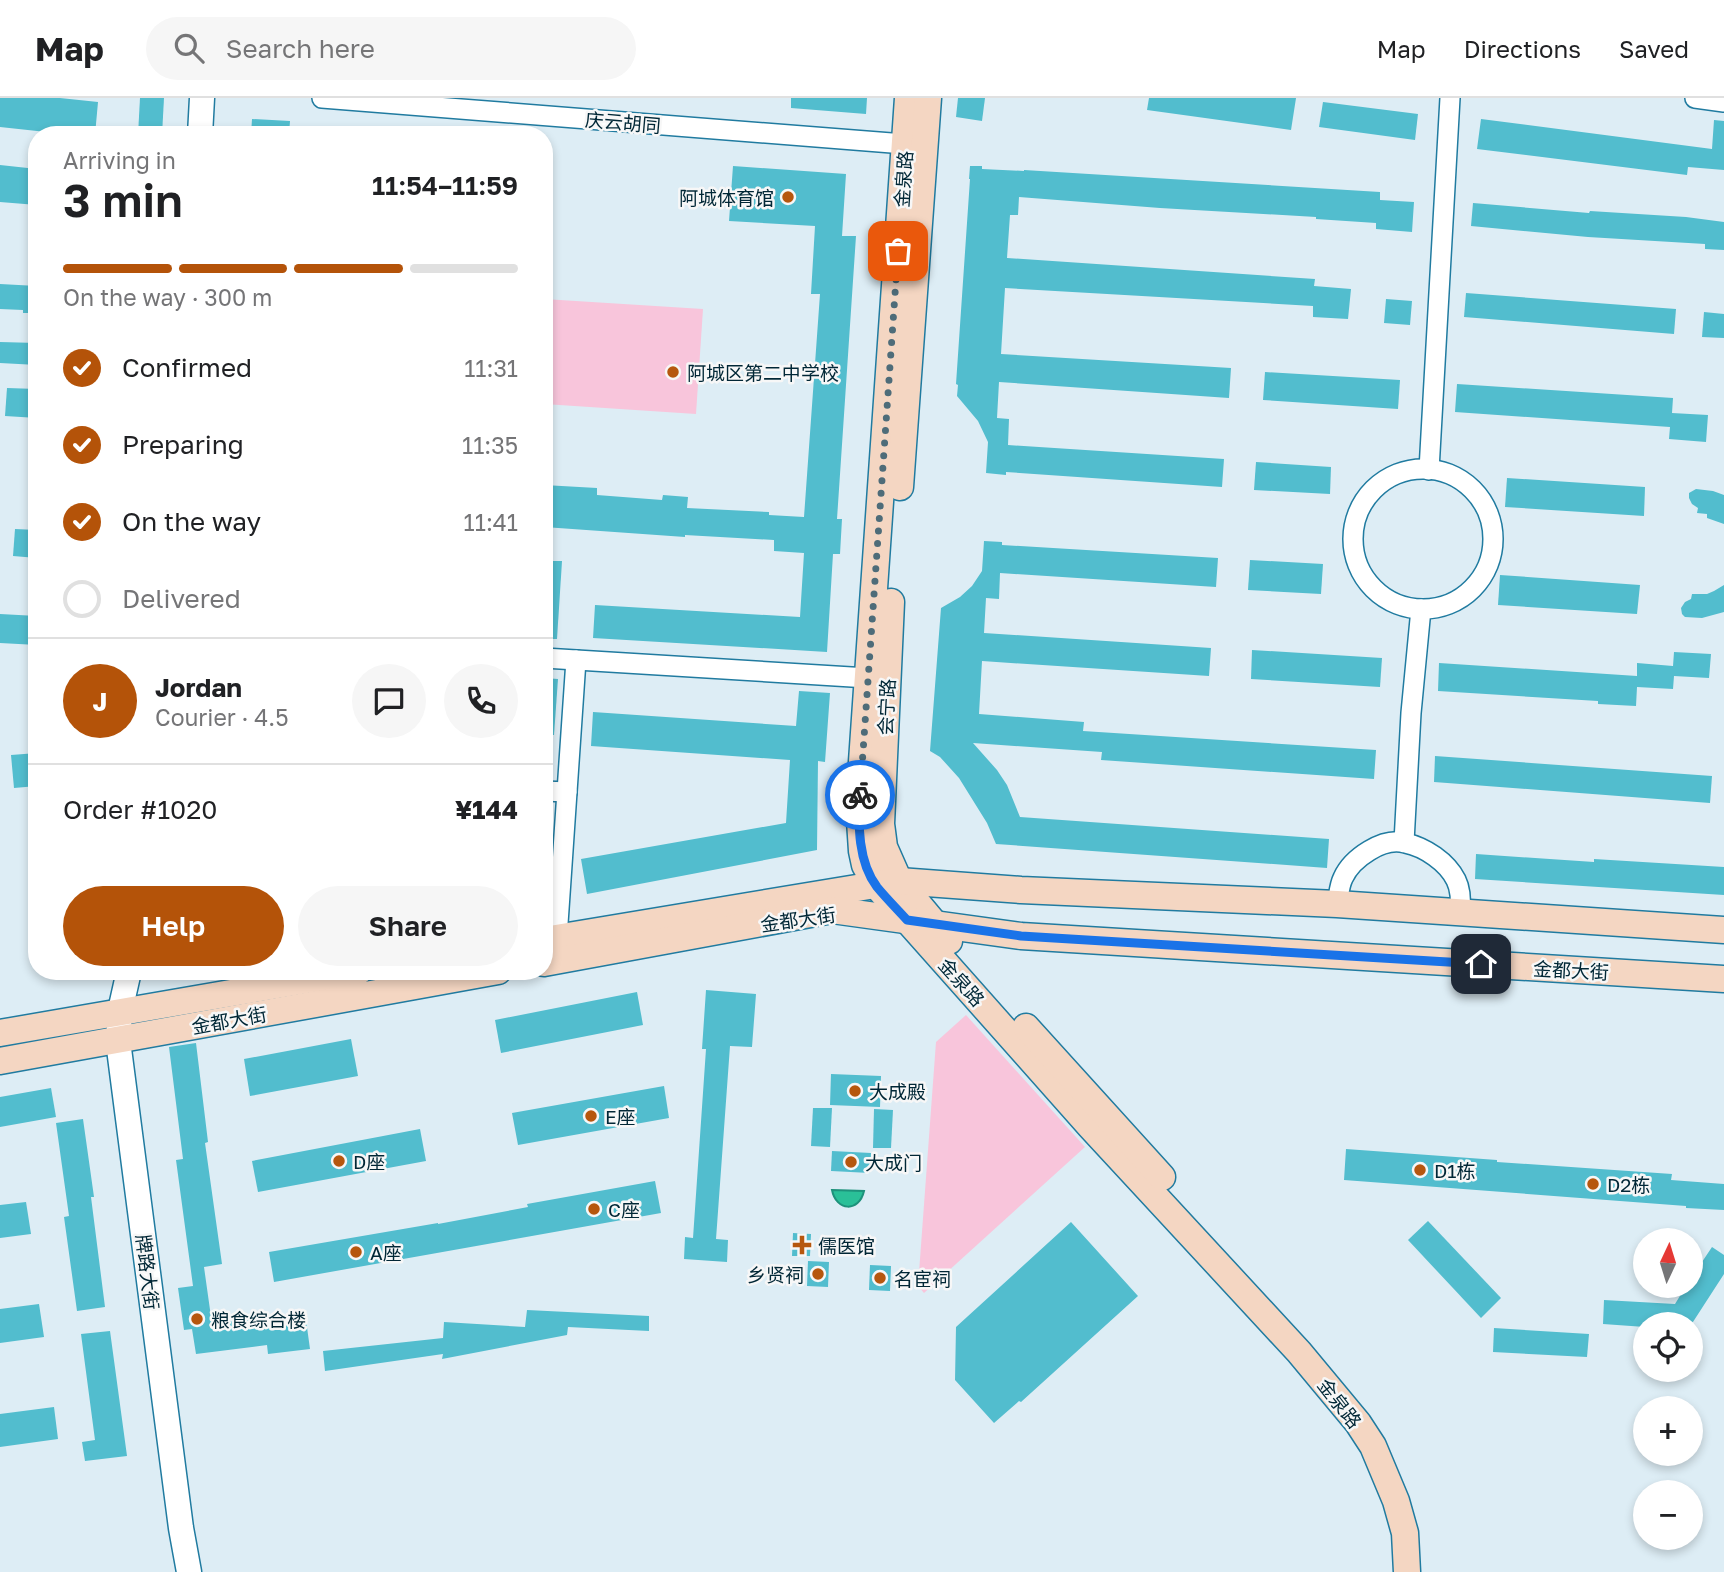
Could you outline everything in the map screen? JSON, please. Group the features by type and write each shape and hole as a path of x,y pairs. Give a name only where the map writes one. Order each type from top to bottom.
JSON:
{"main road":[{"name":"金泉路","path":"908,98 915,145 859,805 865,864 887,883 907,920 1098,1134 1299,1352 1358,1423 1373,1447 1396,1501 1405,1533 1407,1572"},
{"name":"会宁路","path":"928,98 915,145 881,824 887,883 934,923"},
{"name":"金都大街","path":"553,939 887,883 1338,904 1724,930"},
{"name":"金都大街","path":"553,961 832,910 1021,936 1724,979"},
{"name":"金泉路","path":"934,923 1358,1398 1394,1452 1405,1479 1415,1506 1424,1555 1424,1572"},
{"name":"金都大街","path":"0,1033 305,980"},
{"name":"金都大街","path":"0,1061 449,980"}],"street":[{"path":"200,126 202,98"},
{"name":"庆云胡同","path":"322,98 915,145"},
{"path":"1429,470 1450,98"},
{"path":"1429,470 1454,477 1476,494 1489,517 1493,543 1486,569 1470,591 1447,605 1421,609 1394,603 1371,587 1356,563 1352,536 1360,509 1367,496 1377,487 1388,478 1401,473 1429,470"},
{"path":"1404,842 1411,713 1421,609"},
{"path":"553,659 868,678"},
{"path":"553,921 567,792 576,660"},
{"path":"553,791 567,792"},
{"path":"1338,904 1343,877 1360,856 1374,848 1404,842 1431,853 1445,866 1459,889 1460,912"},
{"name":"牌路大街","path":"127,980 120,1011 118,1041 189,1572"}],"shaded area":[{"path":"553,300 703,309 696,414 553,405"},
{"path":"966,1015 1085,1147 924,1293 918,1286 936,1042"},
{"path":"832,1190 864,1191 857,1203 848,1207 838,1202"}],"building":[{"path":"0,98 60,98 98,102 96,126 28,126 28,130 0,127"},
{"path":"140,98 164,98 162,126 138,126"},
{"path":"791,98 867,98 866,114 791,108"},
{"path":"958,98 985,98 982,121 956,117"},
{"path":"1149,98 1296,98 1291,130 1147,110"},
{"path":"1323,102 1418,114 1415,140 1319,127"},
{"path":"252,119 290,121 290,126 252,126"},
{"path":"1481,119 1712,149 1714,120 1724,121 1724,170 1688,167 1687,175 1477,149"},
{"path":"0,165 28,168 28,204 0,202"},
{"path":"733,166 846,174 842,236 856,236 837,519 842,519 840,554 833,554 827,652 593,638 595,605 800,617 804,553 774,551 774,540 553,528 553,486 597,488 597,495 662,500 663,495 688,497 687,508 769,512 769,515 804,517 820,294 811,294 815,226 729,221"},
{"path":"970,166 982,166 982,169 1380,192 1380,200 1414,202 1412,232 1376,229 1376,223 1316,217 1019,197 1018,215 1010,215 1007,258 1315,279 1314,286 1351,289 1348,319 1313,317 1313,306 1005,288 1001,354 1231,368 1229,398 999,382 997,418 1009,419 1008,445 1224,459 1222,487 1006,472 1006,475 986,473 988,442 978,421 957,396 956,384"},
{"path":"1473,203 1589,213 1686,217 1724,222 1724,250 1705,249 1705,244 1471,226"},
{"path":"0,284 28,286 28,313 23,313 23,310 0,309"},
{"path":"1466,293 1676,309 1674,334 1464,317"},
{"path":"1386,299 1412,301 1410,325 1384,323"},
{"path":"1704,312 1724,314 1724,338 1702,337"},
{"path":"0,342 28,343 28,365 0,363"},
{"path":"1265,372 1400,380 1398,409 1263,400"},
{"path":"1457,384 1673,398 1672,413 1708,415 1706,442 1669,439 1670,427 1455,412"},
{"path":"7,388 28,389 28,417 5,416"},
{"path":"1256,462 1331,467 1330,494 1254,490"},
{"path":"1507,478 1645,487 1644,516 1505,507"},
{"path":"1696,489 1724,495 1724,524 1707,518 1707,514 1697,513 1698,508 1689,498 1689,493"},
{"path":"15,529 28,530 28,557 13,556"},
{"path":"984,541 1002,542 1002,545 1218,558 1216,587 1000,573 999,599 986,598 984,633 1211,648 1209,676 982,661 979,714 1084,722 1083,731 1376,750 1374,779 1101,760 1102,752 973,743 1007,785 1020,817 1329,839 1327,868 996,844 987,823 959,778 940,757 930,751 941,608 960,597 982,571"},
{"path":"1250,560 1323,564 1321,594 1248,590"},
{"path":"553,561 562,561 557,639 553,639"},
{"path":"1500,575 1640,585 1637,614 1498,605"},
{"path":"1724,585 1724,612 1702,618 1685,617 1682,614 1681,608 1691,599 1692,594 1707,594"},
{"path":"0,614 28,616 28,645 0,643"},
{"path":"1252,650 1382,658 1380,687 1251,679"},
{"path":"1674,652 1711,654 1709,678 1674,676 1673,689 1637,687 1636,706 1598,704 1598,701 1438,691 1439,663 1637,676 1637,663 1673,666"},
{"path":"553,679 558,679 553,735"},
{"path":"799,691 830,693 825,762 818,761 817,850 587,894 581,859 786,823 790,760 591,746 593,712 796,726"},
{"path":"28,754 28,787 14,788 11,755"},
{"path":"1435,756 1712,776 1710,803 1434,782"},
{"path":"1476,854 1724,867 1724,895 1475,879"},
{"path":"706,990 756,994 752,1047 730,1046 716,1239 728,1240 727,1262 684,1259 685,1237 693,1238 706,1049 702,1049"},
{"path":"637,992 643,1025 501,1053 495,1020"},
{"path":"351,1039 358,1076 250,1096 244,1059"},
{"path":"196,1043 208,1142 205,1143 222,1264 204,1267 212,1324 265,1317 266,1325 306,1320 310,1349 268,1354 267,1345 196,1354 192,1329 184,1330 178,1288 193,1286 176,1160 183,1159 169,1047"},
{"name":"大成殿","path":"831,1074 881,1076 880,1107 830,1105"},
{"name":"E座","path":"664,1086 669,1118 518,1145 512,1113"},
{"path":"51,1088 56,1117 0,1127 0,1097"},
{"path":"813,1108 832,1108 830,1147 811,1146"},
{"path":"874,1109 893,1110 891,1148 873,1148"},
{"path":"83,1119 105,1307 77,1311 64,1217 69,1216 56,1123"},
{"name":"D座","path":"420,1129 426,1161 258,1192 252,1161"},
{"path":"1346,1149 1672,1174 1671,1180 1724,1184 1724,1210 1344,1180"},
{"name":"大成门","path":"832,1151 871,1153 870,1173 831,1171"},
{"path":"655,1181 661,1213 274,1282 269,1252 438,1224 528,1207 527,1204"},
{"path":"26,1202 31,1234 0,1238 0,1205"},
{"path":"1428,1221 1501,1298 1481,1318 1408,1240"},
{"path":"1071,1222 1138,1296 1021,1402 994,1423 955,1380 956,1327"},
{"name":"儒医馆","path":"793,1233 811,1234 810,1256 792,1256"},
{"path":"1712,1247 1724,1255 1724,1274 1699,1312 1633,1312 1633,1326 1603,1324 1604,1300 1675,1304 1679,1298 1703,1298 1703,1260"},
{"name":"乡贤祠","path":"808,1261 829,1262 828,1287 807,1286"},
{"name":"名宦祠","path":"870,1265 891,1266 890,1291 869,1290"},
{"path":"39,1304 44,1337 0,1343 0,1309"},
{"path":"527,1310 649,1316 649,1331 568,1327 567,1335 442,1359 443,1354 325,1371 323,1351 443,1338 444,1322 525,1327"},
{"path":"1494,1328 1589,1334 1587,1357 1493,1352"},
{"path":"110,1331 127,1456 85,1461 82,1442 95,1440 81,1334"},
{"path":"54,1407 58,1439 0,1447 0,1414"}],"way so far":[{"path":"860,795 898,251"}],"place":[{"name":"阿城体育馆","path":"788,197"},
{"name":"阿城区第二中学校","path":"673,372"},
{"name":"大成殿","path":"855,1091"},
{"name":"E座","path":"591,1116"},
{"name":"D座","path":"339,1161"},
{"name":"大成门","path":"851,1162"},
{"name":"D1栋","path":"1420,1170"},
{"name":"D2栋","path":"1593,1184"},
{"name":"C座","path":"594,1209"},
{"name":"儒医馆","path":"802,1245"},
{"name":"A座","path":"356,1252"},
{"name":"乡贤祠","path":"818,1274"},
{"name":"名宦祠","path":"880,1278"},
{"name":"粮食综合楼","path":"197,1319"}],"route":[{"path":"860,795 860,829 865,864 876,885 907,920 1021,936 1481,964"}]}
